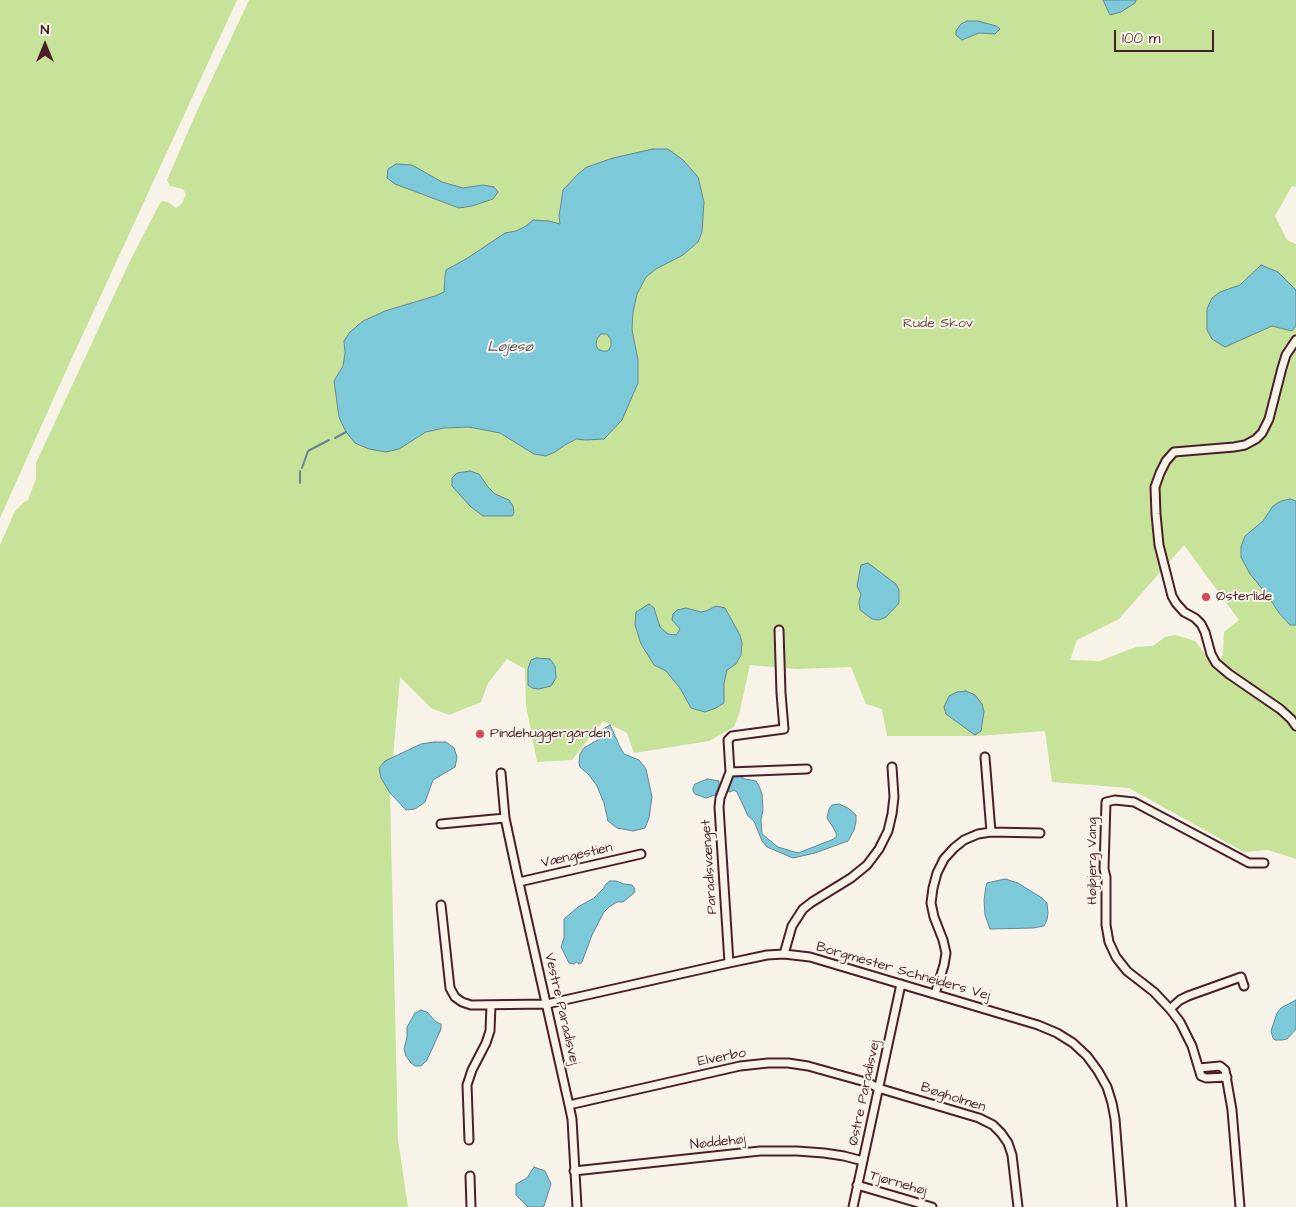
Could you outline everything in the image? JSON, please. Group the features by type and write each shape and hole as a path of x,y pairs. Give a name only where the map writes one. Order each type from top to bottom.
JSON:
{"street":[{"path":"1296,340 1286,356 1269,419 1262,433 1245,445 1174,452 1160,472 1155,487 1159,545 1172,596 1176,603 1184,612 1201,624 1216,663 1280,709 1296,726"},
{"name":"Paradisvænget","path":"729,963 718,807 730,772 728,740 732,736 784,729 779,630"},
{"path":"984,757 991,832"},
{"path":"784,954 792,926 803,909 851,878 867,865 879,849 888,831 892,814 894,797 892,767"},
{"path":"730,772 806,769"},
{"name":"Vestre Paradisvej","path":"501,773 505,818 572,1119 576,1207"},
{"name":"Højbjerg Vang","path":"1199,1068 1192,1046 1180,1022 1154,992 1127,971 1116,957 1109,942 1106,925 1106,878 1104,869 1106,802 1115,800 1134,802 1249,863 1264,863"},
{"path":"441,824 505,818"},
{"path":"936,994 946,953 944,940 934,917 931,902 937,873 944,858 964,840 978,834 991,832 1040,833"},
{"name":"Vængestien","path":"519,882 641,854"},
{"name":"Borgmester Schneiders Vej","path":"441,905 450,988 455,997 471,1005 547,1004 729,963 767,955 784,954 810,957 1038,1025 1057,1033 1073,1043 1087,1056 1107,1087 1115,1120 1122,1207"},
{"path":"1170,1009 1188,996 1241,977 1244,986"},
{"name":"Østre Paradisvej","path":"853,1207 901,984"},
{"path":"469,1140 467,1085 490,1031 491,1005"},
{"name":"Elverbo","path":"569,1105 740,1066 768,1063 808,1066 878,1088"},
{"path":"1227,1077 1206,1078 1201,1076 1199,1068 1220,1066 1225,1070 1227,1077 1232,1110 1240,1207"},
{"name":"Bøgholmen","path":"878,1088 979,1118 993,1125 1008,1143 1012,1155 1018,1207"},
{"name":"Nøddehøj","path":"574,1171 760,1151 824,1153 863,1160"},
{"path":"470,1176 471,1207"},
{"name":"Tjørnehøj","path":"857,1185 932,1207"}],"green space":[{"path":"0,0 237,0 0,518"},
{"name":"Rude Skov","path":"249,0 1103,0 1110,15 1135,3 1136,0 1296,0 1296,187 1292,186 1275,216 1287,240 1296,244 1296,501 1290,499 1273,506 1263,521 1246,536 1268,596 1279,613 1290,625 1296,625 1296,721 1218,661 1223,655 1224,632 1239,620 1184,545 1119,619 1077,640 1070,660 1100,661 1136,647 1153,646 1165,637 1176,635 1195,641 1214,665 1227,677 1289,721 1296,731 1296,859 1268,850 1244,852 1129,788 1052,782 1045,731 978,736 887,736 882,709 866,704 851,667 797,669 750,665 739,714 734,727 709,741 634,753 627,733 603,721 572,760 537,762 526,705 525,669 507,659 488,683 481,702 449,715 431,708 400,677 393,758 385,761 387,786 390,793 398,1140 408,1207 0,1207 0,545 15,511 28,500 36,479 36,463 130,261 160,203 162,201 168,202 176,208 182,203 186,194 183,189 170,186 167,180","holes":["613,158 703,223 698,242 683,255 656,269 646,277 637,294 633,312 632,330 638,360 586,440 576,439 555,452 500,433 469,427 444,428 426,432 399,449 339,417 334,381 343,366 344,341 363,321 385,311 445,292 446,270 505,233 516,231 533,220 549,221 560,225 560,204 587,167","427,173 442,182 463,188 483,185 459,208 395,184","479,474 495,494 509,500 452,478","868,563 896,584 861,594","716,606 736,664 727,670 723,703 716,708 691,708 680,688 666,671 654,665 641,644 635,625 654,608 660,627 668,634 676,635 680,629 686,608 701,612"]},
{"path":"601,334 607,334 611,340 611,346 608,351 602,352 596,345 597,339"}],"water":[{"path":"1103,0 1136,0 1135,3 1121,12 1110,15"},
{"path":"967,21 978,21 1000,29 995,34 979,33 962,40 956,35 956,31 961,24"},
{"name":"Løjesø","path":"653,149 668,149 683,160 698,177 704,202 702,232 698,242 683,255 656,269 646,277 637,294 632,330 638,360 638,383 622,420 604,439 576,439 546,456 534,454 500,433 469,427 444,428 426,432 399,449 386,452 369,449 355,443 346,432 339,417 334,381 343,366 344,341 350,332 363,321 385,311 444,292 446,270 505,233 516,231 533,220 560,224 559,216 563,190 587,167 613,158","holes":["601,334 607,334 611,340 611,346 608,351 602,351 596,345 597,339"]},
{"path":"396,164 412,165 442,182 463,188 483,185 494,187 498,192 493,199 459,208 395,184 387,178 388,169"},
{"path":"1261,265 1278,272 1296,290 1296,326 1292,331 1272,326 1225,347 1212,339 1207,330 1207,309 1212,298 1220,292 1240,285"},
{"path":"470,471 479,474 495,494 509,500 513,506 514,513 512,516 483,516 471,507 452,486 452,478 457,473"},
{"path":"1290,499 1296,501 1296,625 1290,625 1279,613 1250,574 1241,557 1241,547 1245,536 1263,521 1273,506 1281,501"},
{"path":"868,563 896,584 899,590 899,603 886,617 879,620 872,619 860,610 861,594 857,586 861,565"},
{"path":"649,604 654,608 660,627 668,634 676,635 680,629 672,620 673,614 677,610 686,608 701,612 716,606 725,608 740,635 742,643 741,655 736,664 727,670 724,683 724,703 705,712 691,708 680,688 666,671 654,665 641,644 635,625 636,612"},
{"path":"536,658 550,659 555,666 556,678 551,686 539,689 528,685 528,669 531,660"},
{"path":"966,691 975,695 982,704 984,712 981,731 975,735 946,714 944,707 949,696 957,692"},
{"path":"610,725 624,754 639,760 646,769 652,797 649,818 645,828 633,831 617,828 608,821 604,803 597,786 580,767 580,754 584,748 601,738 603,729"},
{"path":"446,742 454,748 457,757 455,767 433,780 425,802 415,809 406,810 390,793 381,778 379,768 385,761 421,744"},
{"path":"736,776 756,781 759,786 762,794 763,810 761,820 762,834 778,847 798,853 834,839 837,835 827,818 832,805 839,804 848,808 856,815 854,830 848,841 815,853 793,858 767,847 762,841 754,821 748,816 737,792 734,790 727,791 732,778"},
{"path":"707,779 719,781 715,795 706,798 695,794 693,788 695,784"},
{"path":"1005,879 1018,883 1047,903 1048,913 1044,926 990,929 985,915 984,900 986,886 987,883"},
{"path":"610,881 632,885 635,889 634,893 623,902 617,902 604,912 592,935 582,962 580,964 576,962 574,964 569,963 561,947 564,938 564,919 578,907 594,898"},
{"path":"1296,1000 1296,1029 1287,1039 1275,1040 1271,1031 1277,1013 1281,1008"},
{"path":"421,1010 427,1012 436,1022 441,1024 441,1029 427,1060 421,1066 415,1066 406,1056 404,1049 407,1027 415,1013"},
{"path":"534,1167 545,1171 551,1184 542,1207 528,1207 516,1195 516,1184 527,1178"}],"waterway":[{"path":"335,438 346,432"},
{"path":"302,468 308,451 329,440"},
{"path":"300,471 300,483"}],"place":[{"name":"Østerlide","path":"1206,597"},
{"name":"Pindehuggergården","path":"480,734"}]}
